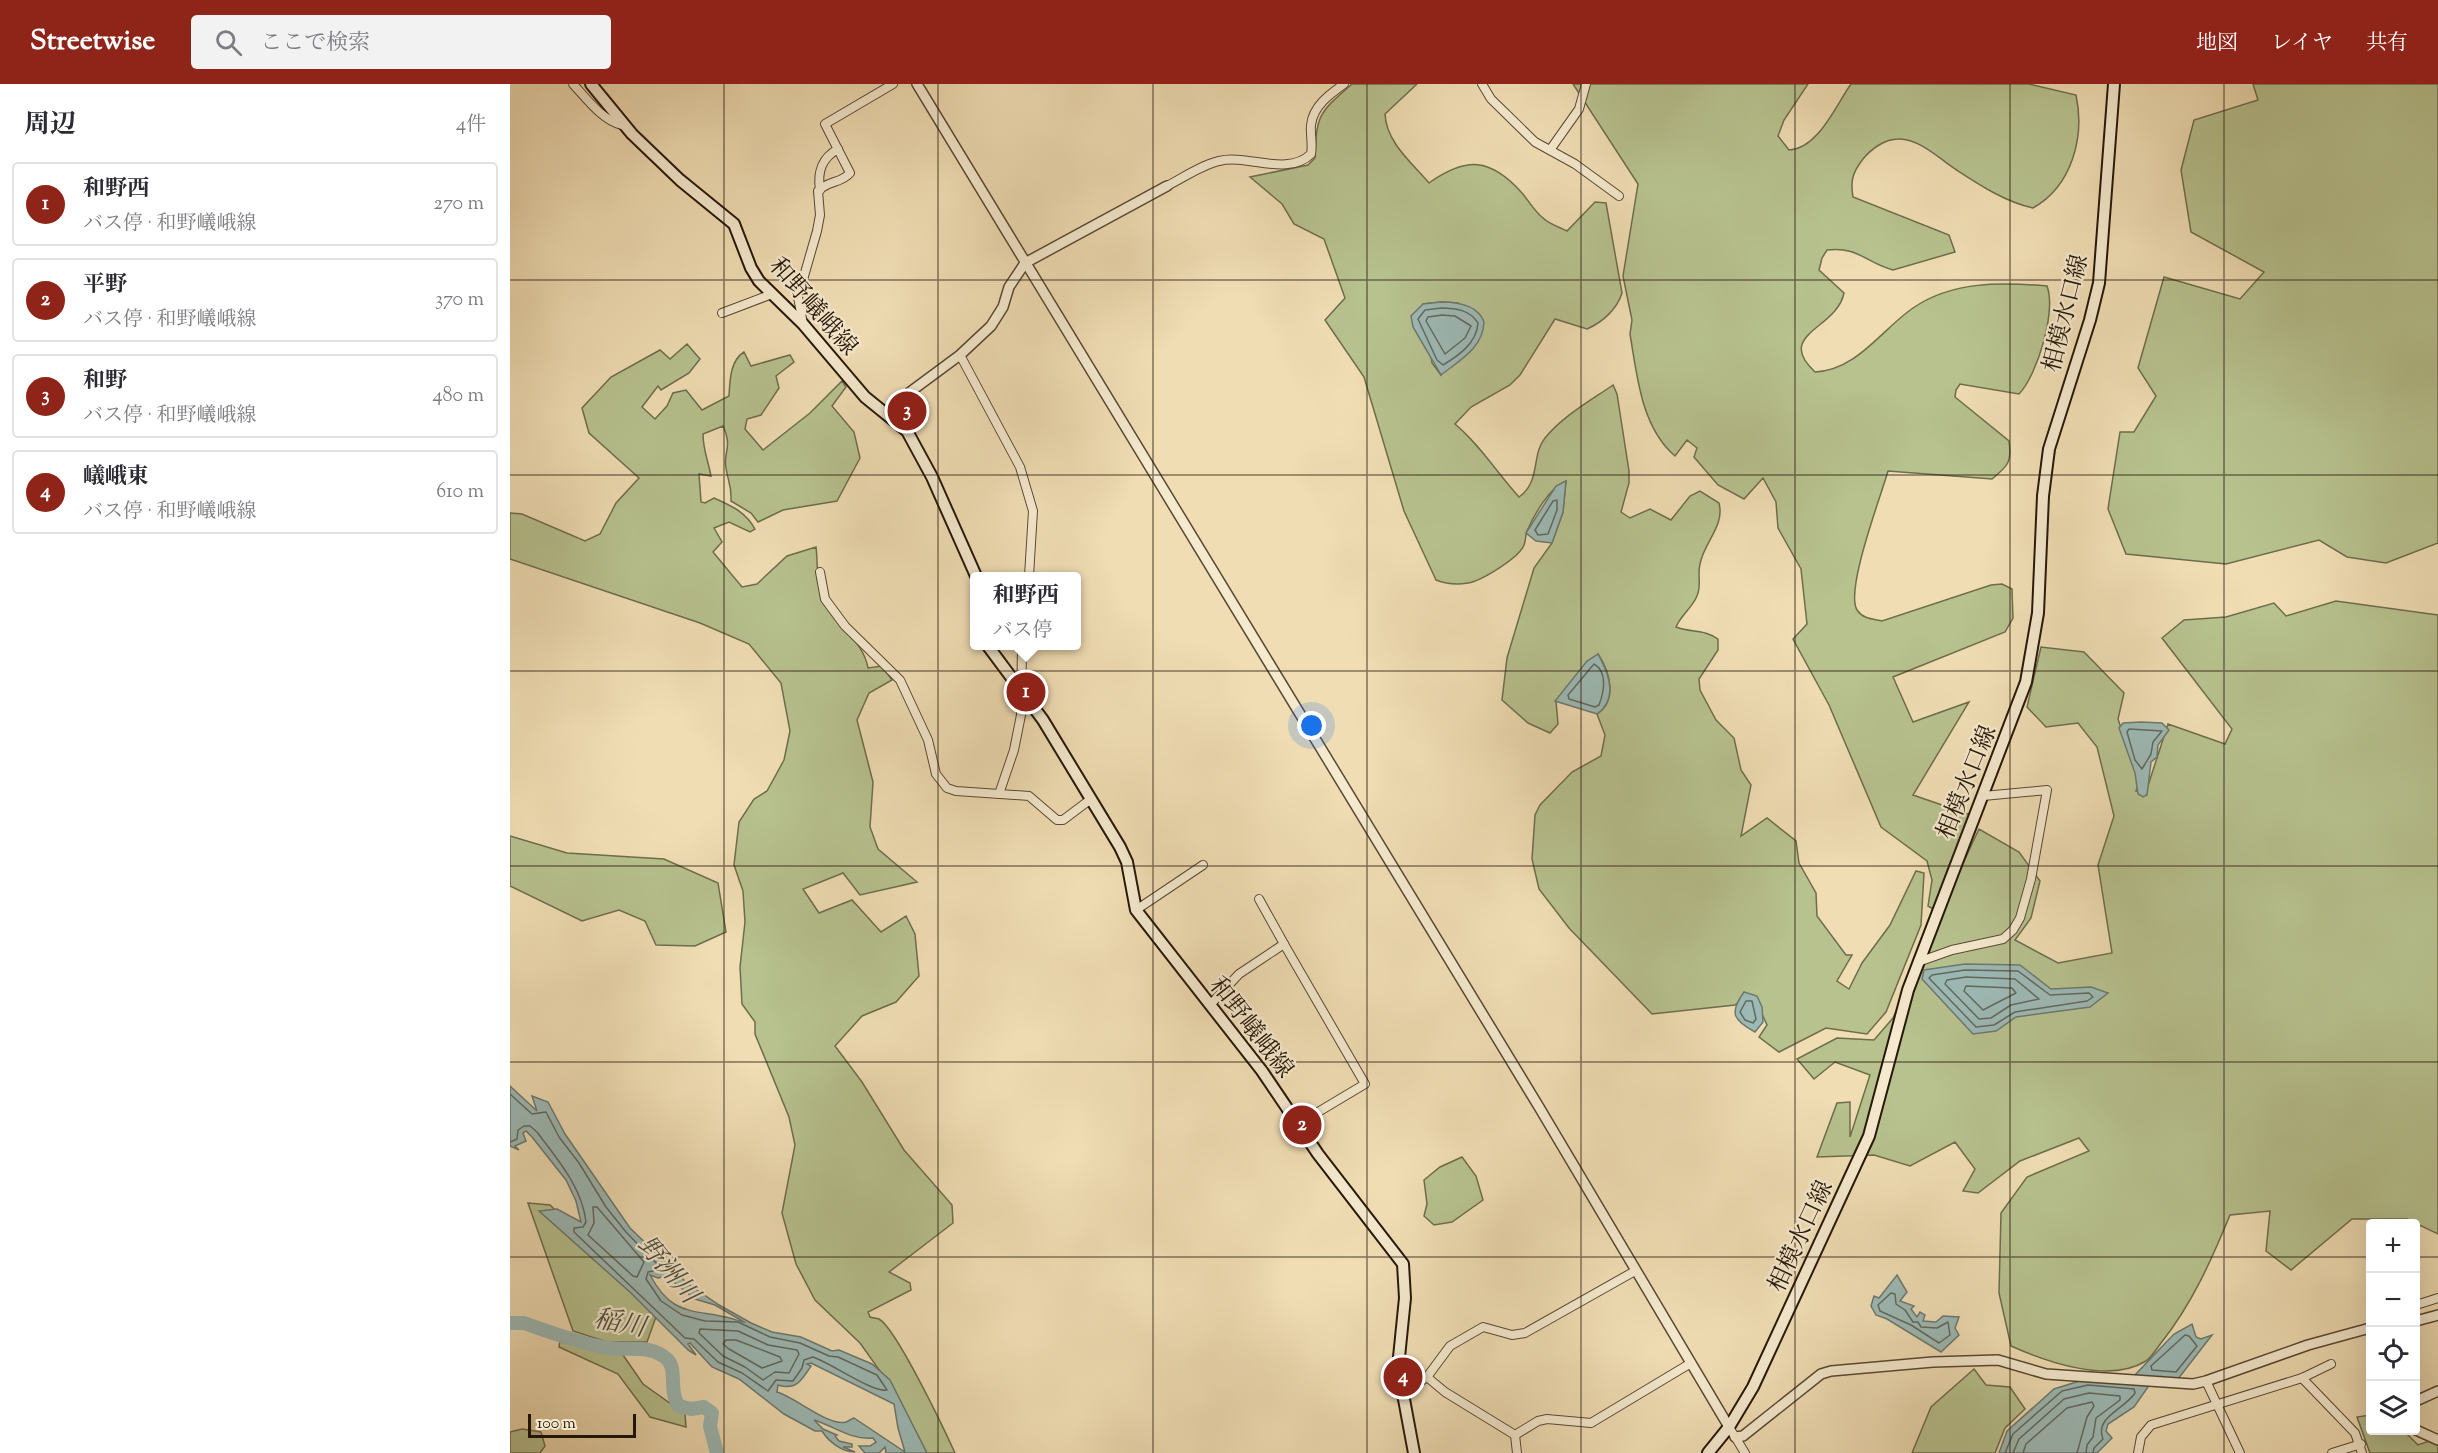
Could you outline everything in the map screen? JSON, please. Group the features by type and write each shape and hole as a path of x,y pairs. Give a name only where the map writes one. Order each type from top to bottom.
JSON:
{"main road":[{"name":"和野嶬峨線","path":"591,84 622,125 680,180 734,224 751,268 772,294 803,324 865,397 908,431 973,572"},
{"name":"相模水口線","path":"1708,1453 1732,1432 1869,1136 1887,1073 1897,1023 1918,962 2013,721 2031,660 2038,613 2043,496 2049,449 2090,320 2099,283 2114,84"},
{"name":"和野嶬峨線","path":"991,650 1043,720 1127,862 1136,910 1262,1071 1298,1124 1403,1264 1405,1298 1398,1367 1401,1394 1414,1453"}],"street":[{"path":"573,84 593,105 616,124 622,125"},
{"path":"820,190 846,178 850,173 825,124 893,84"},
{"path":"917,84 1539,1107 1745,1453"},
{"path":"892,417 910,392 960,356 991,326 1003,307 1010,287 1025,263 1216,161 1226,159 1283,165 1306,159 1311,154 1311,124 1315,113 1322,101 1344,84"},
{"path":"1482,84 1491,99 1529,136 1575,164 1619,196"},
{"path":"1550,150 1579,110 1586,84"},
{"path":"803,324 798,297 818,231 819,172 824,159 838,149"},
{"path":"722,313 735,306 772,294"},
{"path":"960,356 1020,467 1033,511 1029,572"},
{"path":"820,572 825,599 845,626 900,680 928,740 940,781 947,788 956,791 1035,799 1049,816 1057,820 1063,820 1091,799"},
{"path":"999,794 1014,750 1022,694 1022,650"},
{"path":"1918,962 1952,950 2002,939 2020,918 2040,844 2048,790 1983,796"},
{"path":"1136,910 1203,866"},
{"path":"1259,899 1365,1084 1298,1124"},
{"path":"1210,1005 1239,974 1284,944"},
{"path":"1401,1394 1427,1377 1450,1346 1483,1327 1512,1335 1525,1333 1635,1271"},
{"path":"2420,1303 2438,1298"},
{"path":"2420,1320 2438,1315"},
{"path":"2359,1330 2366,1325"},
{"path":"1732,1432 1743,1436 1821,1374 1831,1371 1933,1362 1998,1360 2046,1374 2193,1384 2308,1345 2366,1329"},
{"path":"1515,1435 1538,1421 1547,1419 1591,1423 1691,1363"},
{"path":"2138,1453 2141,1437 2151,1425 2218,1402 2302,1378 2331,1364"},
{"path":"1427,1377 1444,1392 1515,1435"},
{"path":"2302,1378 2355,1433 2361,1444 2362,1453"},
{"path":"2206,1381 2218,1402 2240,1453"},
{"path":"2420,1399 2438,1391"},
{"path":"2420,1432 2438,1440"},
{"path":"1515,1435 1517,1453"},
{"path":"2332,1453 2361,1444"}],"green space":[{"path":"1352,84 1417,84 1385,114 1386,124 1395,143 1429,183 1442,174 1466,165 1488,167 1510,181 1545,220 1567,231 1595,202 1606,203 1622,293 1613,310 1599,323 1587,329 1555,319 1520,375 1510,385 1471,407 1455,424 1519,497 1530,484 1538,452 1545,438 1568,416 1613,385 1617,394 1629,471 1629,483 1621,512 1630,518 1650,509 1671,520 1690,496 1700,491 1719,503 1717,527 1700,564 1698,592 1676,627 1708,634 1718,639 1718,650 1699,679 1700,690 1716,720 1734,738 1741,770 1751,785 1741,836 1767,818 1796,841 1799,863 1816,893 1817,916 1846,955 1852,955 1837,981 1849,989 1862,963 1890,925 1916,871 1924,873 1921,925 1886,1012 1867,1034 1826,1028 1779,1052 1759,1037 1767,1025 1756,1001 1744,997 1735,1005 1652,1014 1569,928 1539,889 1532,859 1535,815 1540,805 1572,772 1601,756 1605,735 1597,714 1604,708 1610,694 1606,669 1598,654 1556,701 1558,724 1550,733 1528,723 1502,700 1507,658 1534,568 1552,543 1563,512 1566,481 1543,503 1527,531 1524,545 1508,562 1482,578 1468,583 1452,584 1436,580 1404,511 1364,377 1325,320 1345,298 1324,239 1294,224 1282,204 1250,177 1308,165 1315,158 1317,132 1322,115","holes":["1458,303 1441,375 1432,363 1423,304"]},
{"path":"1573,84 1808,84 1784,120 1778,136 1789,150 1799,148 1817,134 1851,84 2029,84 2076,95 2079,127 2072,159 2057,187 2033,208 1992,192 1913,142 1893,139 1874,148 1855,172 1852,181 1853,197 1949,235 1955,252 1893,270 1847,250 1827,250 1819,270 1844,293 1839,305 1831,315 1804,340 1801,349 1804,359 1815,372 1830,370 1856,357 1913,308 1944,293 1978,285 2013,284 2047,286 2049,297 2044,342 2033,372 2019,394 1960,384 1956,390 1955,397 2009,441 2009,459 2002,471 1992,479 1888,471 1865,542 1855,599 1857,610 1868,618 1882,621 1991,585 2002,584 2012,589 2013,618 2005,632 1893,677 1913,722 1969,702 1913,795 1974,816 1951,889 1979,829 2019,852 2040,881 2031,918 2015,940 2058,963 2112,953 2098,865 2114,816 2097,747 2078,723 2046,727 2027,707 2041,647 2084,652 2124,693 2118,719 2139,783 2136,791 2146,792 2168,724 2225,744 2232,729 2162,638 2184,620 2226,617 2274,603 2286,616 2336,601 2438,615 2438,1234 2420,1225 2420,1219 2352,1219 2291,1270 2266,1251 2270,1211 2230,1215 2191,1297 2152,1355 2146,1361 2131,1368 2097,1371 2060,1364 2011,1346 1999,1293 2001,1213 2027,1177 2089,1151 2079,1138 2020,1161 1978,1193 1963,1191 1975,1169 1955,1142 1910,1166 1874,1155 1817,1157 1837,1103 1850,1102 1850,1137 1870,1075 1835,1062 1814,1079 1797,1059 1837,1038 1874,1040 1893,1018 1940,913 1928,906 1932,880 1927,861 1881,827 1829,705 1793,639 1807,624 1801,569 1778,528 1776,502 1763,478 1744,499 1718,485 1694,457 1697,448 1687,440 1675,456 1664,444 1648,415 1642,400 1635,366 1630,334 1632,320 1623,276 1638,184"},
{"path":"2253,84 2438,84 2438,543 2386,563 2347,557 2319,540 2226,564 2126,554 2108,509 2120,432 2134,432 2156,396 2138,368 2164,277 2240,299 2264,272 2191,232 2181,170 2194,120 2258,100"},
{"path":"687,344 700,359 689,373 661,390 658,386 642,407 655,419 667,406 673,393 686,390 702,410 729,396 733,366 744,352 751,366 790,355 794,362 776,376 779,388 761,415 747,419 745,429 763,450 810,413 842,381 846,387 832,406 854,432 860,458 837,501 783,510 758,522 751,513 731,501 725,462 728,444 723,426 703,434 711,476 699,474 701,502 705,503 714,498 726,504 742,513 755,529 750,532 729,522 714,528 722,542 713,552 742,587 757,584 787,556 816,547 819,587 828,608 860,649 868,668 882,666 892,680 869,693 857,720 873,782 870,827 878,849 917,882 860,895 843,873 803,889 819,913 852,900 881,932 906,916 915,934 919,976 896,1002 862,1016 835,1046 862,1082 904,1150 952,1205 953,1223 889,1272 910,1283 911,1290 868,1312 870,1317 879,1319 887,1326 897,1341 920,1381 955,1453 919,1453 890,1385 860,1343 815,1300 796,1264 782,1213 795,1145 789,1117 755,1034 755,1022 742,1004 740,967 745,922 743,891 734,865 739,822 754,799 767,791 784,760 790,731 781,683 749,644 700,623 510,559 510,513 522,514 585,541 600,534 616,503 639,478 589,433 582,408 611,377 660,350 670,359"},
{"path":"510,836 567,853 664,859 718,883 726,932 695,946 656,945 645,921 619,910 582,921 510,886"},
{"path":"1462,1157 1476,1176 1483,1200 1452,1222 1434,1225 1424,1216 1427,1204 1424,1180 1440,1167"},
{"path":"528,1203 550,1205 611,1264 657,1314 647,1342 607,1342 573,1331"},
{"path":"560,1341 623,1355 643,1384 685,1414 686,1427 650,1417 618,1374 559,1347"},
{"path":"1974,1369 1986,1385 2010,1387 2025,1409 2005,1428 1995,1453 1912,1453 1931,1407"},
{"path":"2366,1416 2366,1435 2408,1435 2418,1445 2438,1438 2438,1453 2370,1453 2357,1417"},
{"path":"522,1429 541,1432 545,1446 540,1453 510,1453 510,1432"}],"water":[{"path":"1441,302 1472,308 1484,322 1480,339 1475,346 1441,375 1413,327 1411,316 1423,304"},
{"path":"1566,481 1563,512 1552,543 1536,541 1526,533 1556,486"},
{"path":"1598,654 1610,686 1608,701 1604,708 1597,714 1555,701 1587,661"},
{"path":"2123,723 2162,723 2169,730 2158,745 2157,757 2151,762 2147,795 2143,797 2138,794 2135,773 2119,728"},
{"path":"1965,964 2020,965 2051,989 2091,987 2108,993 2090,1007 2016,1017 1996,1031 1973,1034 1922,979 1924,970"},
{"path":"1744,992 1757,996 1762,1007 1763,1022 1755,1032 1742,1024 1736,1015 1736,1005"},
{"name":"野洲川","path":"510,1086 537,1111 532,1096 548,1102 565,1134 630,1228 687,1283 751,1323 772,1332 801,1337 832,1351 839,1350 872,1364 890,1380 927,1453 886,1453 885,1447 879,1453 865,1453 859,1446 870,1446 876,1442 873,1438 849,1435 814,1420 823,1429 837,1435 835,1436 839,1441 852,1444 852,1447 843,1447 855,1452 845,1450 828,1439 822,1431 815,1431 784,1414 739,1379 712,1367 690,1343 688,1344 696,1355 688,1350 631,1293 539,1211 557,1209 581,1222 576,1201 566,1180 532,1137 526,1131 523,1133 526,1141 515,1146 519,1150 510,1146","holes":["650,1275 658,1278 666,1276 695,1299 715,1305 744,1322 693,1311 675,1304 666,1298","811,1363 894,1404 905,1452 854,1418 846,1422 831,1420 777,1392 778,1385 789,1387 798,1383 811,1366 807,1364"]},
{"path":"1897,1275 1907,1292 1900,1301 1914,1306 1911,1309 1917,1317 1920,1312 1925,1315 1923,1321 1936,1322 1943,1316 1959,1317 1955,1328 1959,1335 1941,1352 1887,1319 1876,1315 1871,1306 1874,1296 1879,1298"},
{"path":"2192,1324 2196,1337 2201,1339 2212,1335 2178,1379 2135,1375 2174,1334"},
{"path":"2086,1379 2146,1384 2148,1387 2134,1407 2108,1424 2106,1431 2112,1438 2097,1453 1999,1453 2007,1431 2054,1389"}],"waterway":[{"name":"稲川","path":"510,1323 524,1323 600,1346 647,1350 661,1354 667,1359 672,1369 674,1394 679,1406 691,1409 704,1407 712,1413 710,1426 717,1453"}],"place":[{"name":"和野","path":"907,411"},
{"name":"和野西","path":"1026,692"},
{"name":"平野","path":"1302,1125"},
{"name":"嶬峨東","path":"1403,1377"}]}
